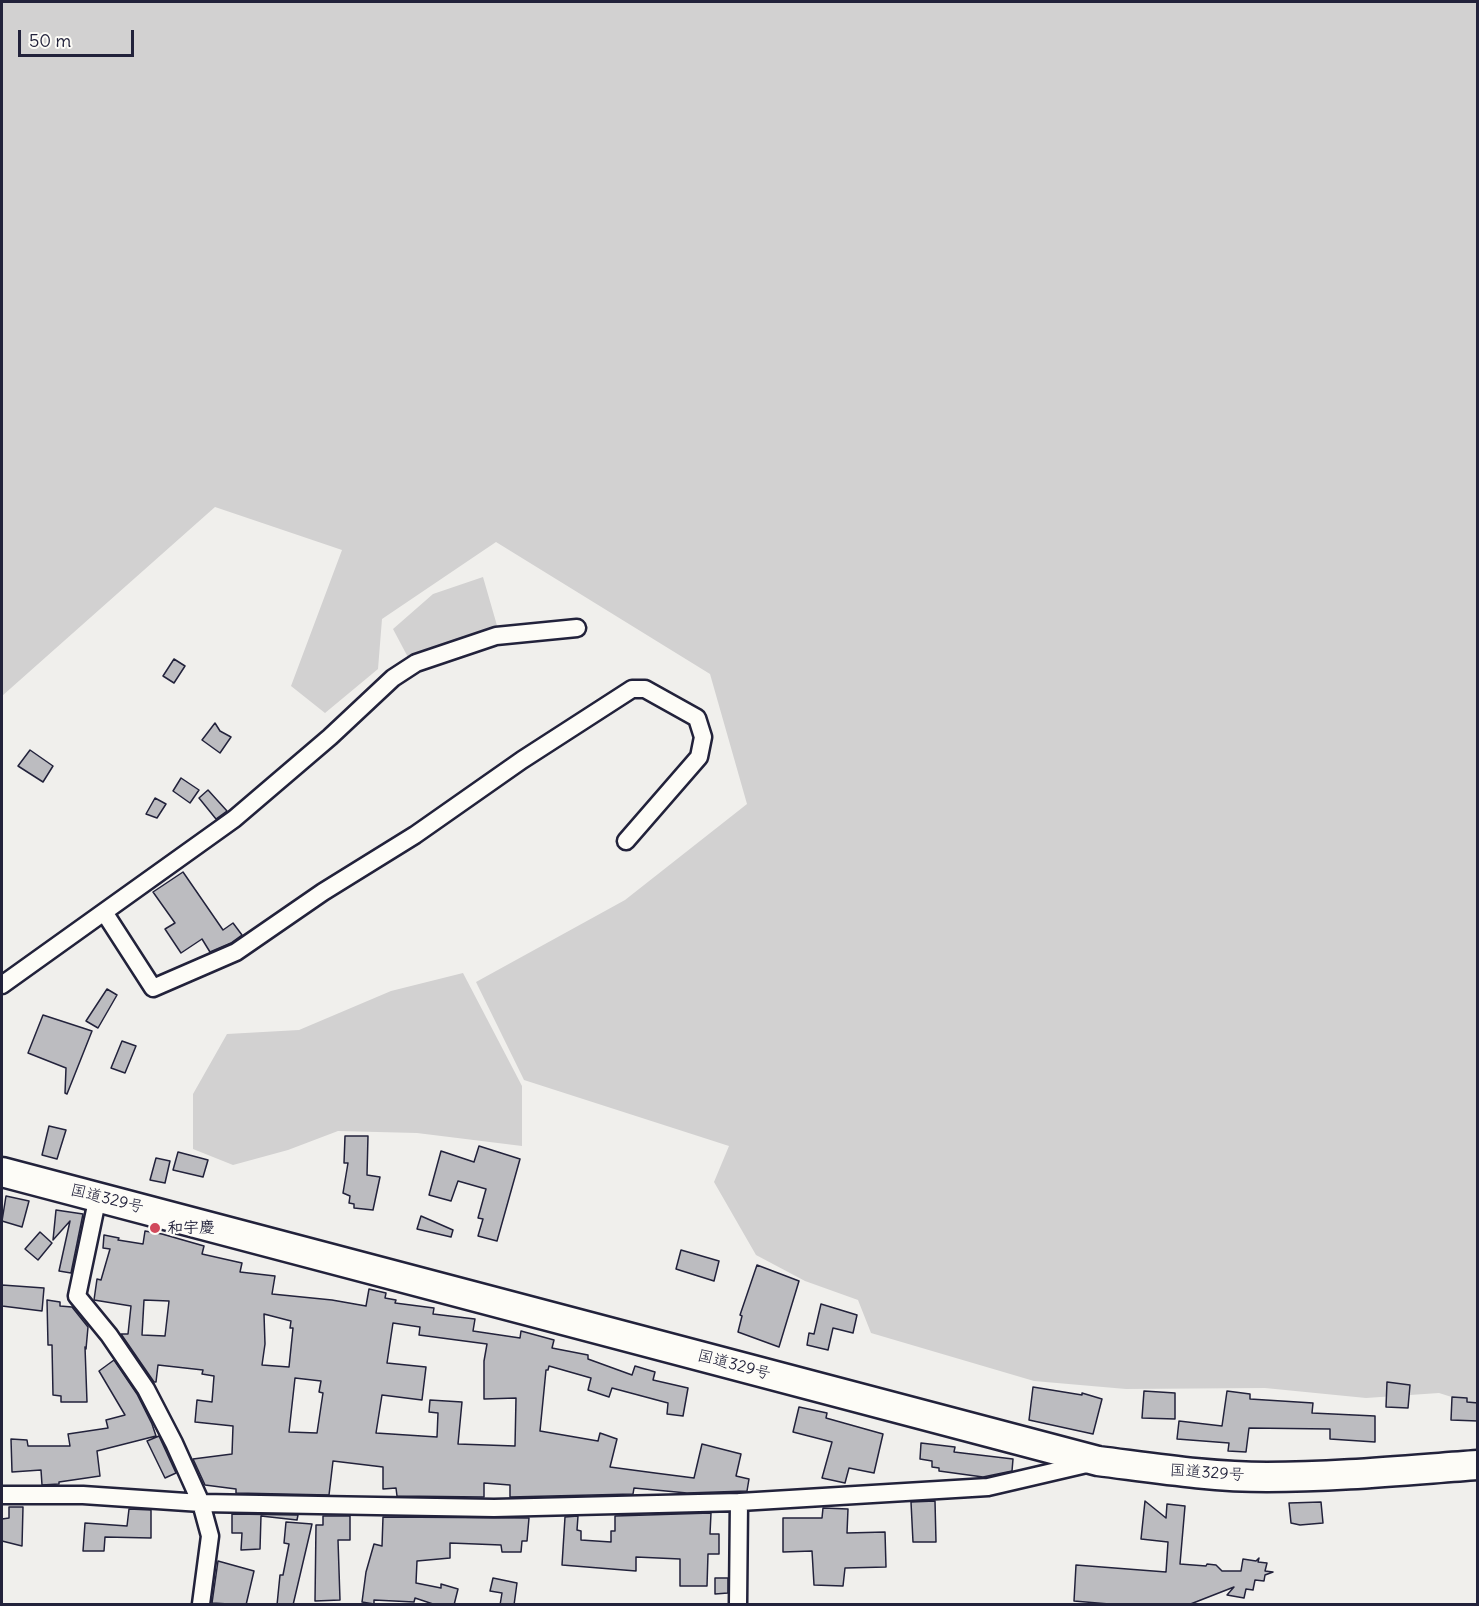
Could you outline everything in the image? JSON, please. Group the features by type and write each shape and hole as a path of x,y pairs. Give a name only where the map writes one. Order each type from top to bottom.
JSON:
{"highway":[{"name":"国道329号","path":"2,1172 1098,1461 1181,1472 1266,1477 1478,1465"}],"street":[{"path":"2,985 234,819 330,737 393,678 416,663 496,636 577,628"},
{"path":"104,912 153,988 236,952 323,892 415,835 632,689 645,689 697,718 704,737 699,757 626,841"},
{"path":"98,1196 77,1296 109,1335 146,1389 201,1503 210,1536 201,1605"},
{"path":"2,1495 83,1495 201,1503 494,1508 745,1502 988,1487 1098,1461"},
{"path":"738,1605 745,1502"}],"shaded area":[{"path":"2,2 1477,2 1477,1405 1439,1393 1366,1398 1265,1388 1126,1389 1034,1381 871,1333 858,1300 805,1281 756,1255 714,1182 729,1146 524,1080 476,982 625,900 747,804 710,674 496,542 382,619 378,669 325,713 291,686 342,550 215,507 2,696"},
{"path":"483,577 498,629 410,661 393,629 433,594"},
{"path":"463,973 522,1086 522,1146 417,1133 338,1131 288,1150 233,1165 193,1149 193,1094 227,1034 299,1030 391,991"}],"building":[{"path":"174,659 185,666 174,683 163,676"},
{"path":"215,723 220,731 231,737 220,753 202,740"},
{"path":"30,750 53,766 43,782 18,766"},
{"path":"181,778 199,790 190,803 173,791"},
{"path":"208,790 227,811 216,819 199,798"},
{"path":"155,798 166,804 157,818 146,814"},
{"path":"183,872 223,930 233,923 242,935 231,943 210,952 202,939 181,953 165,929 175,923 153,892"},
{"path":"107,989 117,995 98,1028 86,1021"},
{"path":"43,1015 92,1031 67,1094 65,1093 66,1068 28,1053"},
{"path":"122,1041 136,1046 125,1073 111,1068"},
{"path":"49,1126 66,1130 57,1159 42,1155"},
{"path":"345,1136 368,1136 367,1175 380,1177 373,1210 354,1208 354,1204 349,1203 350,1196 343,1193 348,1163 344,1163"},
{"path":"479,1146 520,1159 497,1241 478,1236 483,1219 478,1218 486,1189 458,1181 451,1201 429,1195 441,1151 474,1162"},
{"path":"178,1152 208,1160 203,1177 173,1170"},
{"path":"156,1158 170,1161 165,1183 150,1180"},
{"path":"6,1196 29,1201 22,1227 2,1221"},
{"path":"56,1210 83,1214 71,1273 59,1271 70,1221 53,1240"},
{"path":"421,1216 453,1230 451,1237 417,1229"},
{"path":"145,1231 204,1246 202,1254 242,1263 240,1272 275,1276 272,1294 366,1306 369,1289 386,1293 385,1298 396,1300 395,1303 434,1308 433,1314 475,1319 473,1331 520,1338 521,1331 554,1340 552,1348 588,1355 588,1359 632,1375 635,1366 655,1372 653,1380 688,1388 683,1416 667,1414 668,1403 612,1388 609,1397 588,1390 591,1378 549,1366 546,1370 540,1431 598,1441 600,1433 617,1439 610,1467 694,1478 702,1444 741,1454 736,1476 749,1479 747,1491 687,1493 634,1488 633,1494 510,1497 510,1485 484,1483 484,1497 397,1496 396,1488 383,1489 383,1467 333,1461 329,1495 236,1493 236,1489 205,1485 193,1459 232,1454 233,1426 195,1422 197,1400 212,1402 214,1376 202,1374 203,1370 158,1365 156,1382 154,1382 121,1334 128,1334 131,1306 94,1300 97,1279 101,1280 110,1249 103,1248 104,1235 143,1244","holes":["144,1300 169,1301 165,1336 142,1335","264,1314 291,1321 290,1328 293,1328 289,1367 262,1365 265,1344","393,1323 420,1327 419,1335 487,1344 484,1361 484,1399 516,1398 515,1446 458,1444 462,1402 430,1400 429,1412 438,1413 437,1437 376,1433 382,1395 422,1400 426,1367 387,1363","295,1378 321,1381 319,1392 323,1393 317,1433 289,1432"]},
{"path":"40,1232 52,1243 38,1260 25,1249"},
{"path":"681,1250 719,1261 714,1281 676,1269"},
{"path":"757,1265 799,1281 779,1347 738,1332 742,1316 740,1315"},
{"path":"2,1285 44,1288 42,1311 2,1306"},
{"path":"47,1300 60,1302 60,1306 72,1307 88,1327 86,1349 85,1347 87,1402 61,1402 61,1396 53,1395 52,1345 48,1345"},
{"path":"821,1304 857,1315 853,1333 833,1328 828,1350 807,1345 809,1333 814,1334"},
{"path":"114,1360 137,1394 156,1436 97,1451 100,1476 42,1485 41,1470 12,1472 11,1439 27,1440 28,1446 70,1446 68,1434 108,1428 106,1420 125,1415 99,1371"},
{"path":"1387,1382 1410,1385 1408,1408 1386,1407"},
{"path":"1033,1387 1082,1395 1082,1393 1102,1399 1093,1434 1029,1420"},
{"path":"1144,1391 1175,1393 1175,1419 1142,1418"},
{"path":"1227,1391 1250,1394 1250,1399 1313,1403 1312,1413 1375,1416 1375,1442 1330,1439 1330,1429 1249,1428 1246,1452 1228,1451 1229,1443 1177,1439 1179,1421 1222,1426"},
{"path":"1452,1397 1467,1398 1467,1402 1478,1403 1478,1421 1451,1420"},
{"path":"799,1407 827,1413 826,1418 883,1434 874,1473 849,1468 845,1483 822,1478 832,1442 793,1432"},
{"path":"159,1436 176,1473 165,1478 147,1441"},
{"path":"921,1443 955,1447 954,1452 1013,1459 1012,1471 983,1477 939,1471 939,1468 932,1467 932,1461 920,1459"},
{"path":"935,1501 936,1542 913,1542 911,1502"},
{"path":"1145,1501 1166,1518 1167,1504 1185,1506 1180,1564 1216,1565 1222,1571 1241,1571 1243,1559 1256,1561 1259,1558 1258,1562 1267,1563 1265,1571 1273,1572 1265,1575 1264,1581 1255,1580 1253,1590 1246,1589 1244,1598 1227,1595 1234,1587 1188,1605 1121,1605 1074,1601 1076,1565 1166,1572 1168,1542 1141,1539"},
{"path":"1321,1502 1323,1523 1300,1525 1291,1523 1289,1503"},
{"path":"9,1507 23,1507 22,1546 2,1541 2,1519 9,1518"},
{"path":"823,1508 848,1509 847,1533 885,1532 886,1567 845,1568 843,1586 814,1585 812,1551 783,1552 783,1518 822,1518"},
{"path":"129,1509 151,1510 151,1538 105,1537 104,1551 83,1551 85,1523 127,1526"},
{"path":"711,1513 710,1534 719,1534 719,1554 708,1554 707,1586 680,1586 680,1559 636,1557 636,1571 562,1565 565,1517 578,1516 577,1530 581,1531 581,1540 611,1542 611,1531 615,1531 615,1516"},
{"path":"232,1514 298,1515 297,1520 261,1516 260,1549 241,1550 242,1533 232,1533"},
{"path":"323,1516 350,1516 350,1540 338,1540 340,1600 315,1601 316,1525 323,1525"},
{"path":"383,1517 529,1518 527,1541 522,1541 521,1552 502,1552 501,1545 450,1543 450,1558 417,1561 416,1583 441,1588 441,1584 458,1589 454,1605 436,1605 415,1598 414,1602 374,1600 374,1604 362,1602 366,1572 374,1544 382,1546"},
{"path":"286,1522 312,1524 293,1605 277,1605 280,1575 283,1575 289,1544 284,1543"},
{"path":"218,1561 254,1571 246,1605 212,1603"},
{"path":"493,1578 517,1583 514,1605 500,1605 502,1593 490,1591"},
{"path":"715,1578 728,1578 728,1593 715,1594"}],"place":[{"name":"和宇慶","path":"155,1228"}]}
